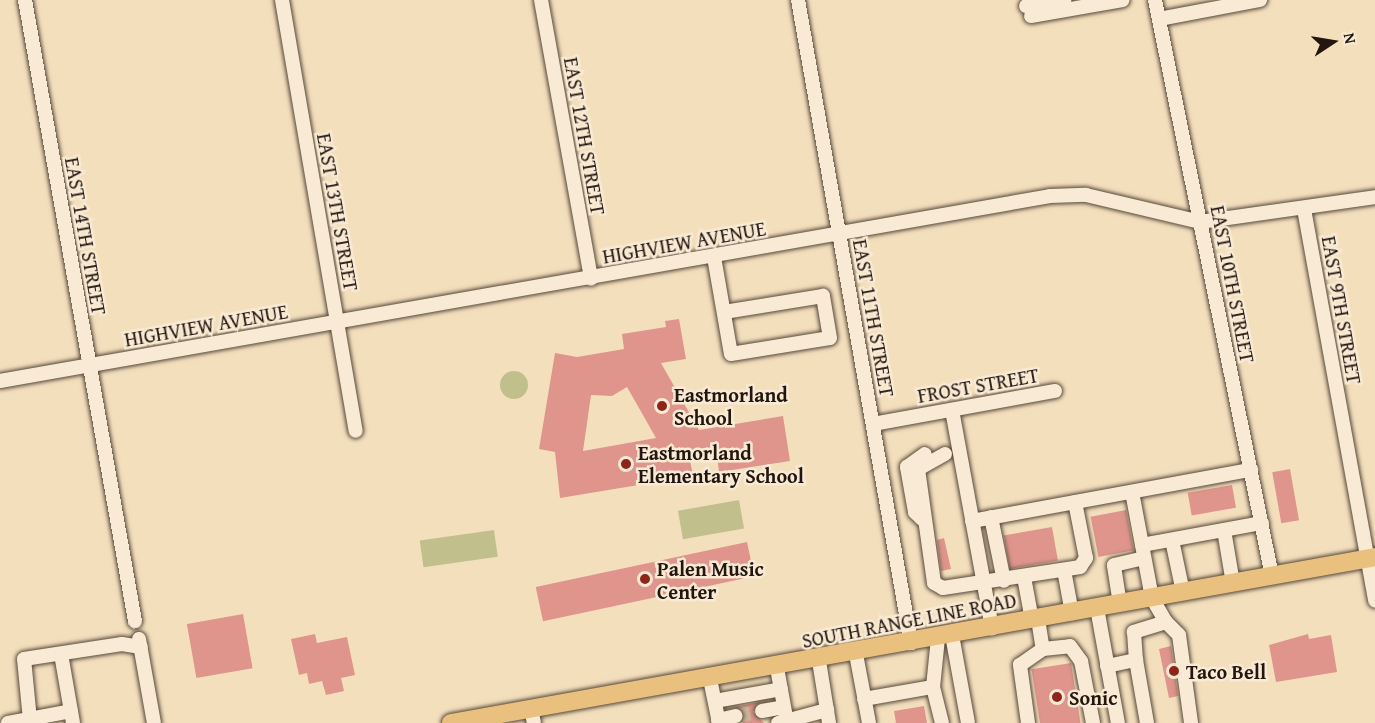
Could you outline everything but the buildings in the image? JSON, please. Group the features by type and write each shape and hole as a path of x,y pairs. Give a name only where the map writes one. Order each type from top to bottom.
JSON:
{"main road":[{"name":"SOUTH RANGE LINE ROAD","path":"451,723 533,716 710,679 819,661 1371,558"}],"street":[{"name":"EAST 14TH STREET","path":"25,0 135,621"},
{"name":"EAST 13TH STREET","path":"282,0 356,431"},
{"name":"EAST 12TH STREET","path":"541,0 591,279"},
{"name":"EAST 11TH STREET","path":"798,0 911,643"},
{"path":"1065,0 1029,11 1123,0"},
{"name":"EAST 10TH STREET","path":"1155,0 1272,576"},
{"path":"1159,19 1260,0"},
{"name":"HIGHVIEW AVENUE","path":"0,381 591,279 1050,196 1086,195 1200,222 1304,209 1375,197"},
{"name":"EAST 9TH STREET","path":"1304,209 1371,558"},
{"path":"714,257 731,354 830,338 823,296 724,312"},
{"name":"FROST STREET","path":"873,424 1055,391"},
{"path":"952,410 992,628"},
{"path":"959,452 945,454 918,469 922,519 934,583 943,588 982,580 1004,581 1080,567 1086,558 1075,502"},
{"path":"972,520 1251,470"},
{"path":"1132,492 1152,598 1166,622 1179,635 1191,723"},
{"path":"991,517 1004,581"},
{"path":"1120,604 1114,565 1173,540 1262,523"},
{"path":"1224,530 1233,583"},
{"path":"1173,540 1183,592"},
{"path":"1371,558 1375,601"},
{"path":"1064,570 1072,613"},
{"path":"1023,577 1043,649"},
{"path":"1097,608 1118,723"},
{"path":"1147,723 1136,660 1134,632 1166,622"},
{"path":"942,723 933,687 945,637"},
{"path":"945,637 968,723"},
{"path":"30,720 24,659 140,643 154,723"},
{"path":"1028,723 1018,670 1043,649 1076,650 1093,723"},
{"path":"8,723 72,717 61,654"},
{"path":"856,654 869,723"},
{"path":"1107,666 1136,660"},
{"path":"762,711 782,716 828,716 819,661"},
{"path":"777,668 781,689 782,716"},
{"path":"710,679 719,721 736,716"},
{"path":"864,699 933,687"},
{"path":"715,701 781,689"},
{"path":"1089,700 1112,695"}],"shaded area":[{"path":"514,371 524,375 528,385 524,395 514,399 504,395 500,385 504,375"},
{"path":"739,500 744,529 683,539 678,511"},
{"path":"494,530 498,557 423,567 420,540"}],"tunnel":[{"path":"736,716 762,711"}],"place":[{"name":"Eastmorland School","path":"662,406"},
{"name":"Eastmorland Elementary School","path":"626,464"},
{"name":"Palen Music Center","path":"645,579"},
{"name":"Taco Bell","path":"1174,671"},
{"name":"Sonic","path":"1057,697"}]}
